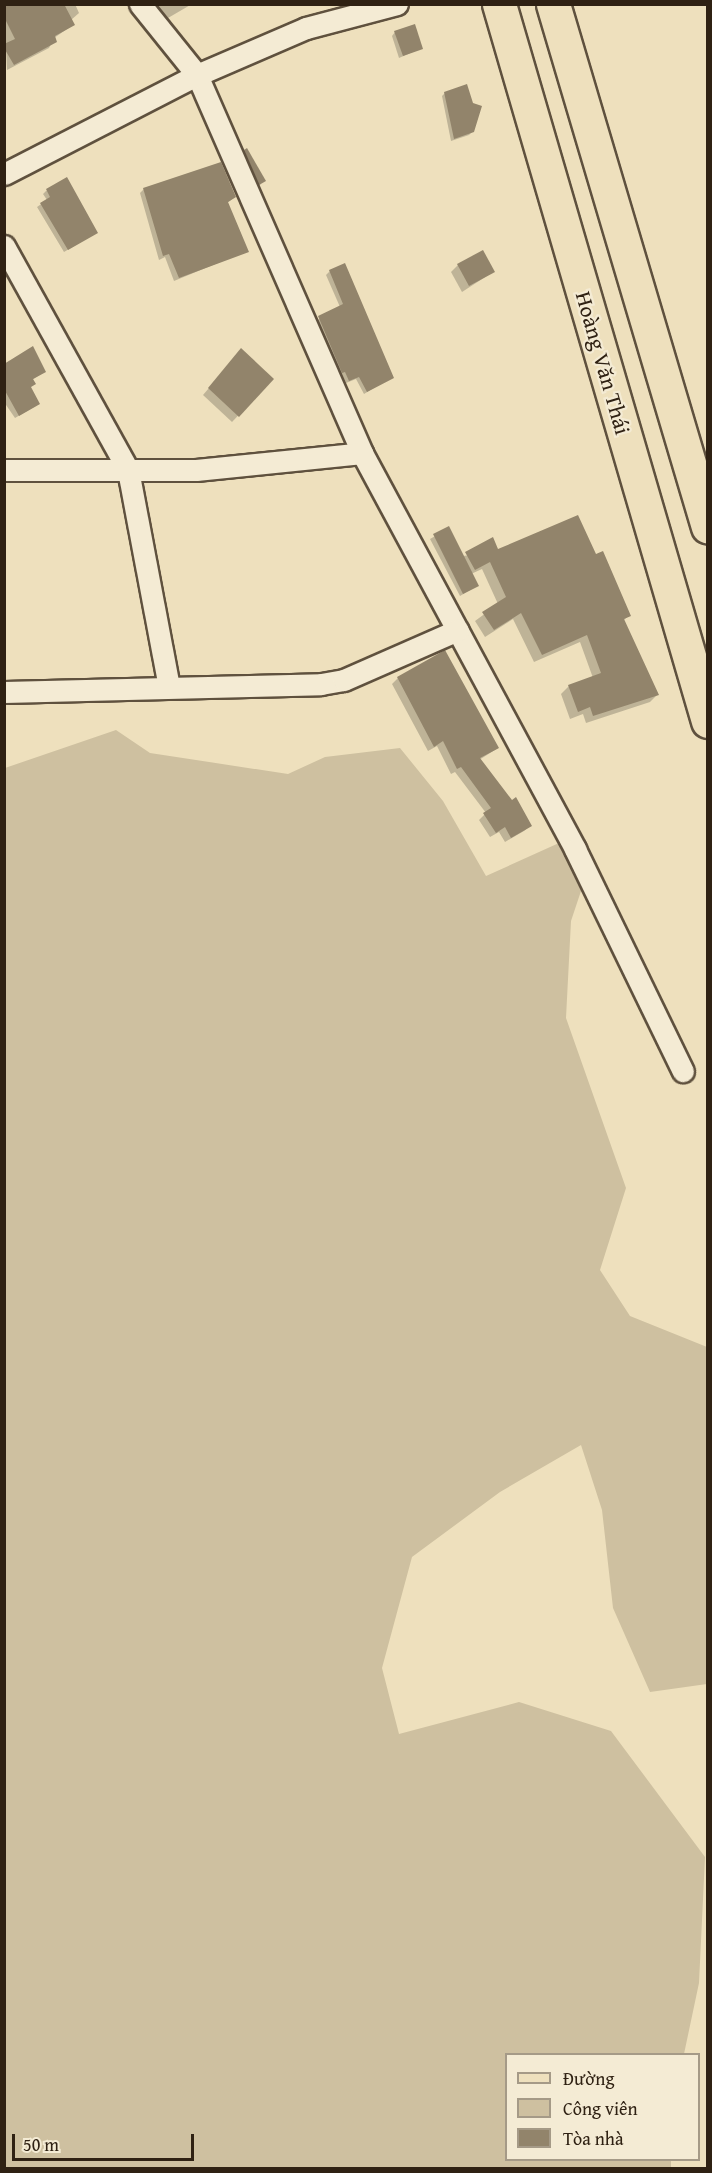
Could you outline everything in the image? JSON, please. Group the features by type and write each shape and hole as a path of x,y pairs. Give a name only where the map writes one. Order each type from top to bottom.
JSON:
{"main road":[{"name":"Hoàng Văn Thái","path":"499,4 708,721"},
{"path":"553,4 708,527"}],"street":[{"path":"140,4 196,75 362,453 575,849 683,1071"},
{"path":"4,174 196,75 306,28 397,4"},
{"path":"4,246 128,470 170,686"},
{"path":"4,470 196,470 362,453"},
{"path":"4,692 344,680 458,630"}],"green space":[{"path":"116,730 150,753 288,774 325,757 400,748 443,801 486,876 559,843 587,873 571,921 566,1018 626,1188 600,1270 630,1316 707,1347 707,1684 650,1692 613,1608 602,1510 581,1445 500,1492 412,1557 382,1668 399,1734 519,1702 611,1731 705,1857 699,1983 684,2053 505,2053 505,2161 671,2161 671,2168 5,2168 5,768"}],"building":[{"path":"4,4 64,4 75,25 55,36 57,42 14,65 4,48 4,44 15,39 4,17"},
{"path":"415,24 423,49 403,56 394,31"},
{"path":"467,84 473,103 482,106 474,132 454,139 444,92"},
{"path":"247,148 266,181 259,185 244,150"},
{"path":"221,162 236,197 228,202 249,252 179,278 169,254 163,256 143,188"},
{"path":"67,177 98,233 68,250 40,203 50,197 46,189"},
{"path":"483,250 495,272 469,286 457,264"},
{"path":"345,263 394,378 367,392 359,377 349,381 345,372 342,373 318,316 343,304 329,270"},
{"path":"33,346 46,372 33,379 36,384 31,387 40,404 19,416 4,389 4,364"},
{"path":"241,348 274,379 239,417 208,388"},
{"path":"578,515 596,554 603,551 631,616 624,619 659,695 593,716 590,707 578,712 568,685 601,673 587,635 542,655 521,613 494,630 482,612 506,597 490,562 475,570 465,552 493,537 498,549"},
{"path":"449,526 479,586 463,594 433,534"},
{"path":"445,650 499,748 480,758 512,800 516,797 532,826 511,838 505,827 496,833 483,813 491,808 461,767 457,769 443,741 434,747 397,677"}]}
